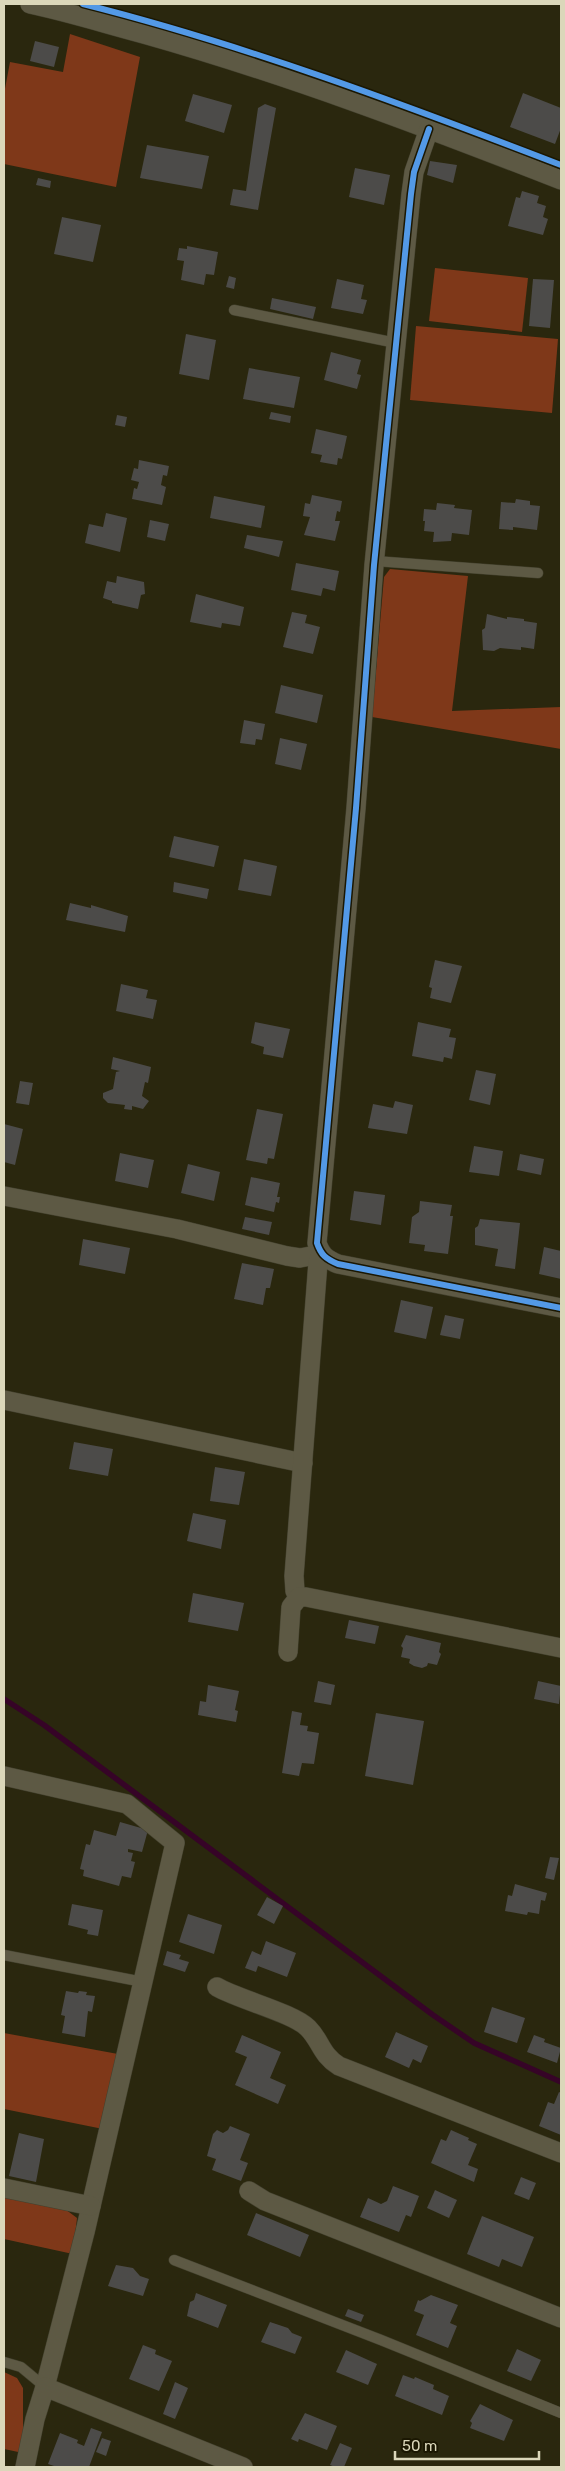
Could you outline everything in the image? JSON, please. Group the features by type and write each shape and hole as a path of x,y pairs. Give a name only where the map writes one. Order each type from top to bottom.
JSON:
{"street":[{"path":"30,4 214,54 308,84 561,180"},
{"path":"299,1597 295,1591 294,1576 318,1269 321,1254 316,1235 356,808 375,560 414,172 429,129"},
{"path":"4,1196 177,1229 286,1256 300,1258 321,1254"},
{"path":"321,1254 328,1260 338,1264 561,1308"},
{"path":"4,1400 304,1463"},
{"path":"299,1597 314,1598 561,1648"},
{"path":"288,1652 290,1607 299,1597"},
{"path":"4,1776 127,1804 175,1843 92,2206 46,2387 35,2419 25,2467"},
{"path":"217,1987 232,1995 294,2019 308,2027 327,2059 339,2066 561,2153"},
{"path":"4,2188 92,2206"},
{"path":"249,2191 265,2201 561,2318"},
{"path":"46,2387 243,2467"}],"lane":[{"path":"234,310 396,343"},
{"path":"375,560 538,573"},
{"path":"4,1955 143,1982"},
{"path":"174,2260 381,2340 561,2413"},
{"path":"4,2362 21,2366 46,2387"}],"shaded area":[{"path":"70,34 140,57 116,187 4,164 4,94 10,62 63,72"},
{"path":"435,268 528,278 522,332 429,321"},
{"path":"416,326 558,339 552,413 410,400"},
{"path":"390,569 468,576 452,711 561,707 561,749 372,717 384,577"},
{"path":"4,2033 118,2054 103,2129 4,2109"},
{"path":"4,2197 65,2209 77,2218 73,2254 4,2239"},
{"path":"4,2372 17,2378 23,2388 23,2453 4,2449"}],"building":[{"path":"35,41 59,47 54,67 30,61"},
{"path":"523,93 561,108 561,128 555,144 510,127"},
{"path":"193,94 232,105 224,133 185,121"},
{"path":"265,104 276,108 258,210 230,205 233,189 246,191 258,108"},
{"path":"147,145 209,156 202,189 140,178"},
{"path":"430,161 457,165 453,183 427,175"},
{"path":"355,168 390,175 384,205 349,197"},
{"path":"38,178 51,181 50,188 36,185"},
{"path":"522,191 539,196 537,203 546,206 543,217 548,219 543,235 508,226 516,197 520,198"},
{"path":"62,217 101,225 93,262 54,254"},
{"path":"187,246 218,252 214,275 206,274 204,285 181,280 184,261 177,260 179,248 187,249"},
{"path":"229,276 236,278 234,289 226,287"},
{"path":"337,279 364,285 361,299 367,300 363,314 331,308"},
{"path":"533,279 554,280 550,328 529,326"},
{"path":"272,298 316,307 313,319 270,309"},
{"path":"186,334 216,340 209,380 179,374"},
{"path":"331,352 361,360 357,374 361,375 357,389 324,380"},
{"path":"249,368 300,377 294,408 243,399"},
{"path":"271,412 291,416 290,423 269,419"},
{"path":"117,415 127,417 125,427 115,425"},
{"path":"316,429 347,436 342,459 338,458 337,465 320,462 322,455 311,453"},
{"path":"139,460 169,466 167,476 163,475 161,485 166,487 162,505 132,499 134,488 137,489 139,482 131,480 134,468 138,469"},
{"path":"312,495 342,501 340,512 337,511 335,521 340,521 335,541 304,535 310,517 303,516 305,503 310,504"},
{"path":"214,496 265,506 261,528 210,518"},
{"path":"516,499 530,501 530,505 540,506 537,530 513,527 513,530 499,529 501,502 515,503"},
{"path":"437,503 455,505 454,508 472,510 469,535 452,533 451,541 433,542 434,532 424,531 424,509 436,510"},
{"path":"106,513 127,518 120,552 85,543 89,524 103,527"},
{"path":"150,520 169,524 165,541 147,537"},
{"path":"247,535 283,541 279,557 244,548"},
{"path":"296,563 339,571 335,591 323,588 321,596 291,590"},
{"path":"117,576 144,582 145,594 141,595 138,609 112,603 112,601 103,598 107,581 116,583"},
{"path":"196,594 244,607 240,626 222,623 221,628 190,622"},
{"path":"292,612 307,615 305,623 320,627 313,654 283,647"},
{"path":"487,614 507,619 507,617 524,619 524,621 537,623 534,649 521,647 521,650 500,648 494,651 483,650 482,630 485,628"},
{"path":"281,685 323,695 317,723 275,713"},
{"path":"244,720 265,724 262,740 256,739 255,745 240,743"},
{"path":"280,738 307,744 301,770 275,764"},
{"path":"174,836 219,846 214,867 169,857"},
{"path":"244,859 277,866 271,896 238,890"},
{"path":"174,882 209,889 207,899 173,892"},
{"path":"70,903 91,908 91,905 128,916 125,932 66,920"},
{"path":"435,960 462,966 451,1003 430,998 432,988 429,987"},
{"path":"121,984 148,990 146,998 157,1000 153,1019 116,1011"},
{"path":"255,1022 290,1029 283,1058 263,1054 264,1047 251,1043"},
{"path":"418,1022 451,1029 449,1037 456,1038 452,1059 444,1057 443,1062 412,1056"},
{"path":"113,1057 151,1067 148,1083 145,1082 142,1096 149,1101 143,1109 132,1106 132,1110 124,1109 125,1105 108,1103 103,1098 103,1093 113,1089 116,1072 120,1071 111,1069"},
{"path":"476,1070 496,1074 490,1105 469,1100"},
{"path":"20,1081 33,1083 29,1105 16,1103"},
{"path":"395,1101 413,1105 407,1134 368,1128 373,1104 393,1108"},
{"path":"257,1109 283,1114 274,1159 268,1158 267,1164 246,1160"},
{"path":"4,1124 23,1129 15,1165 4,1162"},
{"path":"474,1146 503,1151 499,1176 469,1172"},
{"path":"120,1153 154,1160 148,1188 115,1181"},
{"path":"520,1154 544,1159 541,1175 517,1170"},
{"path":"188,1164 220,1172 214,1201 181,1193"},
{"path":"251,1177 280,1183 277,1197 280,1197 279,1203 276,1202 274,1212 245,1205"},
{"path":"354,1191 385,1195 381,1225 350,1220"},
{"path":"420,1201 452,1205 450,1216 453,1216 448,1254 424,1251 425,1245 409,1243 412,1217 419,1212"},
{"path":"245,1217 272,1222 269,1235 242,1229"},
{"path":"480,1219 520,1223 515,1269 495,1266 498,1249 475,1245 475,1228 478,1226"},
{"path":"83,1239 130,1248 125,1274 79,1265"},
{"path":"544,1247 561,1251 561,1279 539,1274"},
{"path":"242,1263 274,1269 270,1288 266,1288 263,1305 234,1299"},
{"path":"401,1300 433,1307 426,1339 394,1332"},
{"path":"445,1315 464,1319 460,1339 440,1335"},
{"path":"74,1442 113,1449 108,1476 69,1469"},
{"path":"215,1467 245,1472 239,1505 210,1501"},
{"path":"193,1513 226,1520 221,1549 187,1541"},
{"path":"193,1593 244,1603 238,1631 188,1622"},
{"path":"349,1620 379,1626 375,1644 345,1638"},
{"path":"406,1635 441,1643 439,1652 441,1654 437,1665 428,1663 427,1666 422,1668 409,1663 410,1659 401,1657 403,1648 401,1646"},
{"path":"318,1681 335,1685 331,1705 314,1702"},
{"path":"538,1681 561,1686 559,1704 534,1699"},
{"path":"208,1685 239,1691 235,1710 238,1711 236,1722 198,1715 200,1701 206,1702"},
{"path":"292,1711 302,1713 300,1725 308,1726 307,1731 319,1733 314,1764 302,1763 299,1776 282,1773"},
{"path":"376,1713 424,1721 413,1785 365,1776"},
{"path":"120,1822 148,1830 142,1852 128,1849 128,1852 133,1853 131,1861 135,1862 131,1878 122,1876 119,1886 83,1876 84,1870 80,1869 86,1844 90,1845 94,1830 116,1836"},
{"path":"550,1857 559,1858 554,1880 545,1878"},
{"path":"515,1884 547,1893 545,1901 541,1900 539,1914 528,1912 527,1915 505,1911 508,1895 512,1896"},
{"path":"267,1897 283,1906 274,1924 257,1915"},
{"path":"72,1904 103,1910 98,1936 87,1934 88,1930 68,1925"},
{"path":"188,1914 222,1925 214,1954 179,1942"},
{"path":"266,1941 296,1953 287,1977 258,1966 256,1972 245,1968 252,1951 261,1955"},
{"path":"167,1951 181,1955 179,1959 189,1962 185,1972 163,1965"},
{"path":"66,1991 87,1992 86,1995 95,1996 92,2012 88,2011 85,2037 62,2033 65,2016 61,2015"},
{"path":"492,2007 525,2018 517,2043 484,2032"},
{"path":"396,2032 428,2046 421,2063 413,2059 409,2068 385,2057"},
{"path":"242,2035 281,2052 270,2078 286,2085 278,2104 235,2085 247,2057 235,2052"},
{"path":"534,2035 545,2039 544,2042 561,2048 557,2063 527,2052"},
{"path":"559,2092 561,2093 561,2135 539,2126 548,2102 554,2104"},
{"path":"230,2126 250,2134 240,2160 248,2163 241,2181 212,2170 216,2159 207,2156 213,2134 217,2130 223,2133"},
{"path":"451,2130 477,2144 468,2165 478,2169 474,2182 431,2163 441,2139 446,2141"},
{"path":"19,2133 44,2139 36,2182 9,2176"},
{"path":"521,2177 536,2183 529,2200 514,2194"},
{"path":"393,2186 419,2196 411,2217 406,2215 399,2232 360,2217 368,2198 381,2204 387,2201"},
{"path":"435,2190 457,2200 449,2218 427,2208"},
{"path":"256,2213 309,2235 300,2257 247,2235"},
{"path":"482,2216 534,2237 522,2267 502,2259 499,2267 467,2254"},
{"path":"116,2265 133,2268 140,2276 149,2279 143,2296 108,2286"},
{"path":"196,2293 227,2305 218,2328 187,2316 190,2302 194,2300"},
{"path":"431,2295 458,2305 450,2323 457,2326 448,2348 416,2335 424,2315 414,2311 418,2300 420,2301"},
{"path":"348,2309 364,2315 361,2322 345,2316"},
{"path":"270,2322 288,2328 292,2333 302,2337 295,2354 261,2342"},
{"path":"143,2345 156,2350 155,2354 172,2361 159,2391 129,2379"},
{"path":"517,2349 541,2360 531,2381 507,2371"},
{"path":"346,2350 377,2364 368,2385 336,2372"},
{"path":"403,2375 414,2379 415,2377 434,2385 433,2389 449,2396 442,2415 395,2396"},
{"path":"175,2382 188,2388 175,2419 163,2414"},
{"path":"480,2404 513,2420 504,2441 470,2428 472,2423 470,2421"},
{"path":"305,2413 337,2426 327,2450 299,2439 298,2442 291,2439"},
{"path":"91,2428 102,2432 89,2467 57,2467 48,2464 60,2433 78,2440 77,2443 84,2446"},
{"path":"102,2438 111,2441 106,2456 96,2452"},
{"path":"340,2443 352,2448 344,2467 335,2467 330,2465"}],"waterway":[{"path":"4,1699 44,1725 433,2015 474,2043 561,2082"}],"cycle path":[{"path":"83,4 205,38 325,77 561,165"},
{"path":"429,129 414,172 411,194 374,565 356,808 317,1243 324,1256 338,1264 561,1308"}]}
